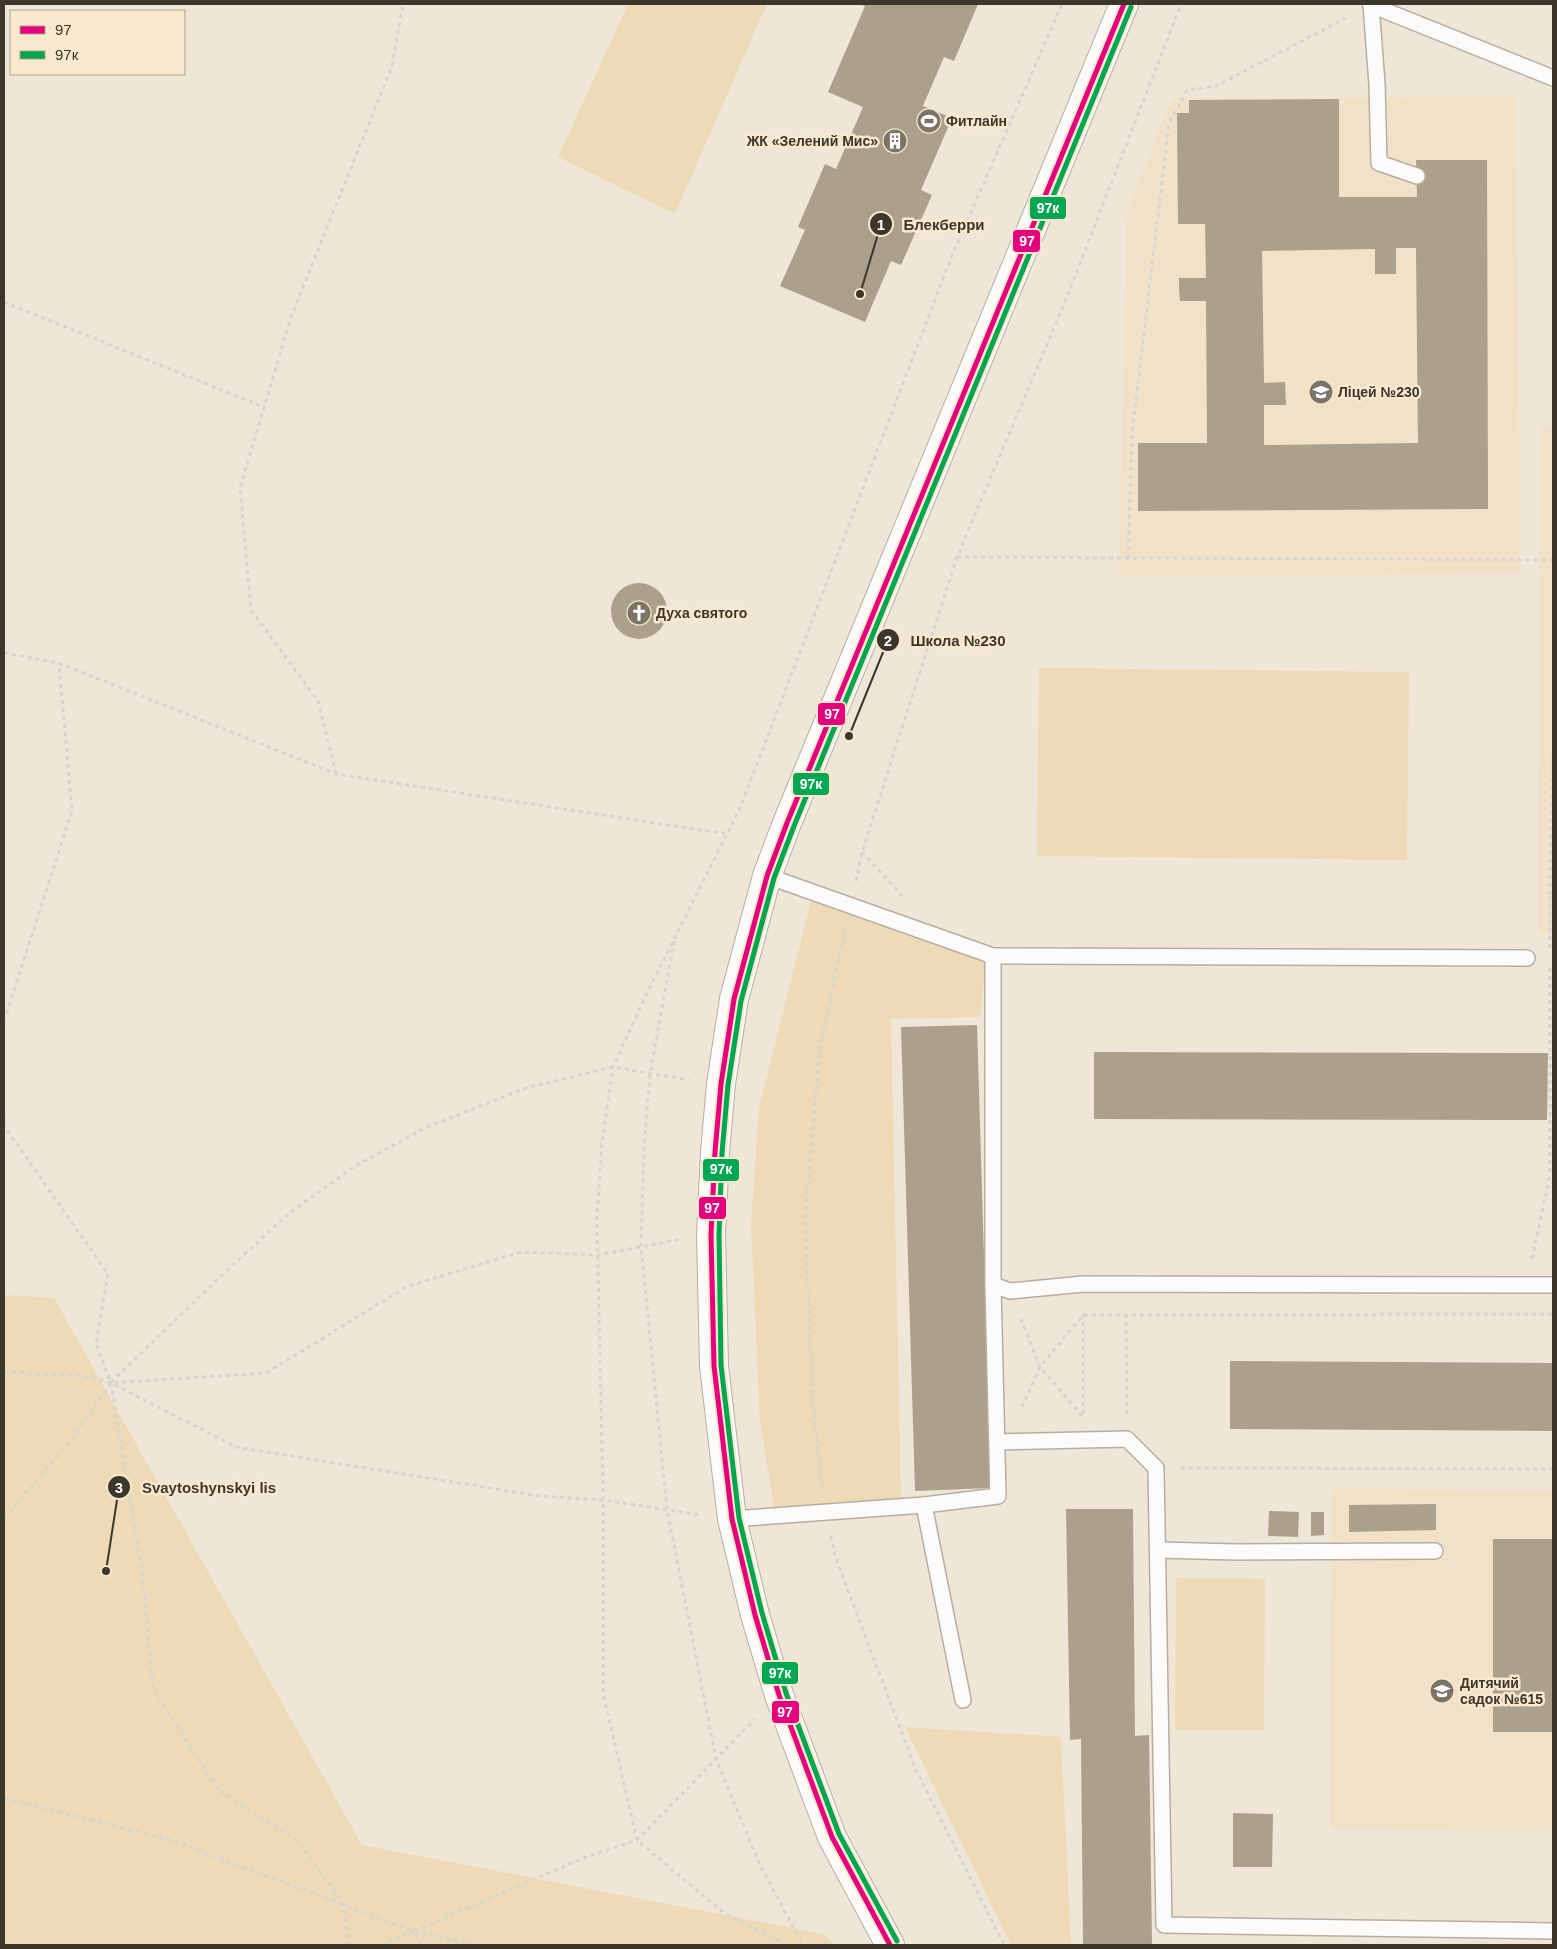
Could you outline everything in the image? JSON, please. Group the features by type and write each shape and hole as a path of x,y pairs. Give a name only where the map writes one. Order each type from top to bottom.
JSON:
{"street":[{"path":"890,1945 832,1837 779,1695 755,1615 732,1519 714,1366 711,1234 721,1084 734,999 767,876 824,728 1124,4"}],"lane":[{"path":"1417,176 1379,163 1378,84 1371,5 1553,78"},
{"path":"767,876 993,956 1527,958"},
{"path":"732,1519 924,1506 998,1496 1002,1442 993,1285 993,956"},
{"path":"993,1285 1010,1291 1082,1284 1553,1285"},
{"path":"1002,1442 1127,1439 1156,1468 1164,1925 1553,1931"},
{"path":"924,1506 963,1700"},
{"path":"1158,1550 1435,1551"}],"path":[{"path":"336,774 318,701 250,610 240,488 291,317 392,66 403,4"},
{"path":"786,1945 724,1913 637,1840 603,1694 603,1500 598,1255 602,1142 613,1067 675,936 741,806 951,258 1062,4"},
{"path":"1004,1945 915,1768 835,1556 825,1512 812,1404 805,1220 820,1046 862,852 957,558 1065,302 1181,4"},
{"path":"1128,559 1132,434 1169,122 1187,90 1216,86 1371,5"},
{"path":"4,302 264,407"},
{"path":"957,558 1553,560"},
{"path":"4,653 59,663 336,774 726,834"},
{"path":"4,1021 72,811 59,663"},
{"path":"1550,934 1553,746"},
{"path":"675,936 650,1074 644,1148 641,1246 667,1509 716,1759 760,1865 802,1945"},
{"path":"1526,1285 1552,1175 1550,958"},
{"path":"4,1518 66,1447 111,1383 288,1214 355,1166 426,1127 526,1088 613,1067 721,1084"},
{"path":"4,1115 5,1127 108,1274 96,1343 111,1383 142,1570 153,1689 218,1790 299,1842 343,1903 349,1945"},
{"path":"111,1383 266,1373 408,1286 521,1252 598,1255 711,1234"},
{"path":"1082,1284 1082,1439"},
{"path":"1125,1284 1127,1439"},
{"path":"1010,1291 1040,1367 1082,1416"},
{"path":"1082,1315 1553,1314"},
{"path":"1002,1442 1040,1367 1082,1315"},
{"path":"4,1372 84,1376 111,1383 236,1447 540,1496 603,1500 732,1519"},
{"path":"1156,1468 1553,1469"},
{"path":"381,1945 586,1857 637,1840 779,1695"},
{"path":"4,1798 171,1840 414,1931 477,1945"},
{"path":"414,1931 421,1945"}],"shaded area":[{"path":"628,4 767,4 675,214 558,157"},
{"name":"Ліцей №230","path":"1516,97 1520,574 1119,576 1127,210 1172,98"},
{"path":"1540,427 1553,427 1553,934 1538,933"},
{"path":"1039,668 1409,672 1407,860 1037,856"},
{"path":"811,901 986,963 980,1017 891,1019 901,1499 774,1507 760,1422 751,1224 759,1108"},
{"path":"4,1295 54,1298 362,1845 824,1934 834,1945 4,1945"},
{"name":"Дитячий садок №615","path":"1331,1489 1553,1490 1553,1831 1330,1830"},
{"path":"1176,1578 1265,1579 1264,1730 1175,1730"},
{"path":"905,1727 1061,1737 1071,1945 1011,1945"}],"building":[{"name":"ЖК «Зелений Мис»","path":"858,4 978,4 954,61 944,57 923,106 952,118 921,190 932,195 901,265 891,261 865,322 780,286 805,230 798,227 825,164 836,169 863,107 828,92 865,6"},
{"path":"1339,99 1339,197 1417,197 1416,160 1487,160 1488,509 1138,511 1138,443 1207,443 1206,301 1180,301 1179,288 1179,278 1206,278 1205,224 1178,224 1177,113 1189,113 1189,100","holes":["1396,248 1416,248 1418,443 1264,445 1264,405 1286,405 1285,382 1264,383 1262,251 1375,249 1375,274 1396,274"]},
{"name":"Духа святого","path":"634,583 644,583 659,591 665,600 667,611 665,622 659,631 644,639 634,639 623,634 616,627 611,616 611,606 616,595 623,588"},
{"path":"977,1025 991,1488 915,1491 901,1027"},
{"path":"1094,1052 1548,1053 1547,1120 1094,1119"},
{"path":"1230,1361 1553,1363 1553,1431 1230,1429"},
{"path":"1436,1504 1436,1530 1349,1532 1349,1505"},
{"path":"1066,1509 1133,1509 1135,1736 1149,1735 1152,1945 1083,1945 1081,1739 1070,1740"},
{"path":"1269,1511 1299,1512 1298,1537 1268,1536"},
{"path":"1311,1512 1324,1512 1324,1535 1311,1536"},
{"path":"1493,1539 1553,1539 1553,1732 1493,1732"},
{"path":"1233,1813 1273,1814 1272,1867 1233,1867"}],"transit line":[{"name":"97","path":"890,1945 832,1837 779,1695 755,1615 732,1519 714,1366 711,1234 721,1084 734,999 767,876 787,823 1124,4"},
{"name":"97к","path":"897,1941 839,1834 786,1693 762,1613 739,1518 721,1365 719,1234 722,1153 728,1085 741,1001 774,878 1131,7"}],"place":[{"name":"Фитлайн","path":"929,121"},
{"name":"ЖК «Зелений Мис»","path":"895,141"},
{"name":"Блекберри","path":"860,294"},
{"name":"Ліцей №230","path":"1321,392"},
{"name":"Духа святого","path":"639,613"},
{"name":"Школа №230","path":"849,736"},
{"name":"Svaytoshynskyi lis","path":"106,1571"},
{"name":"Дитячий садок №615","path":"1442,1691"}]}
